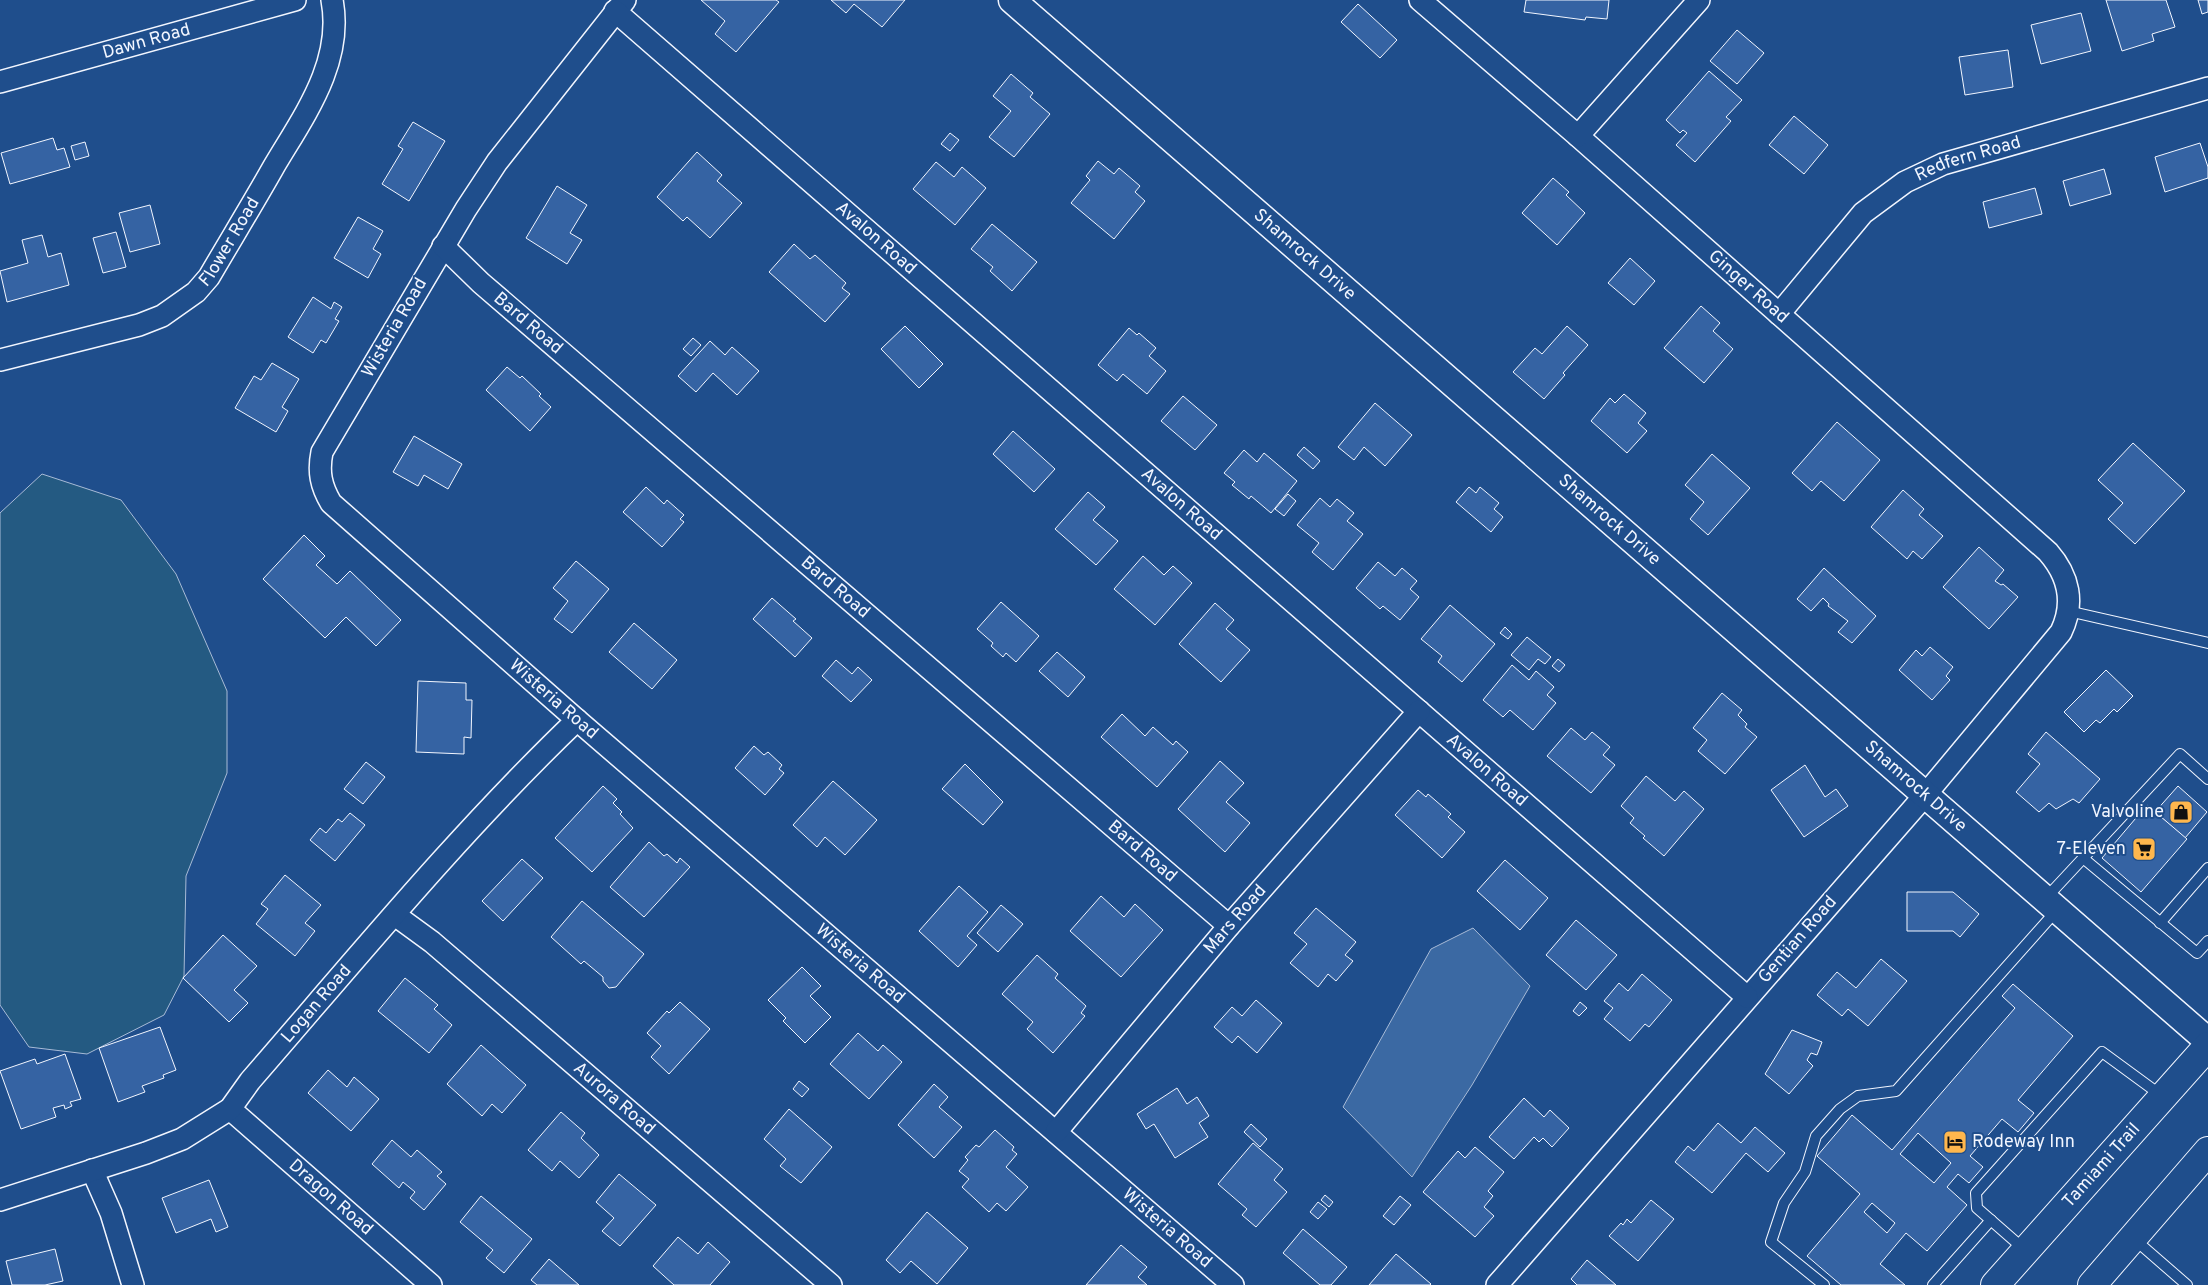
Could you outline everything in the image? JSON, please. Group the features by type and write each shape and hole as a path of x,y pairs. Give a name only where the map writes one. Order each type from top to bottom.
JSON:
{"main road":[{"name":"Tamiami Trail","path":"1995,1285 2208,1046"},
{"path":"2092,1285 2208,1151"}],"street":[{"name":"Dawn Road","path":"0,82 294,0"},
{"name":"Flower Road","path":"0,360 139,325 162,316 196,292 209,277 320,87 334,37 335,15 332,0"},
{"name":"Shamrock Drive","path":"1012,0 2208,1041"},
{"name":"Ginger Road","path":"1420,0 1578,136 2048,552 2059,564 2067,581"},
{"path":"1578,136 1699,0"},
{"name":"Wisteria Road","path":"620,6 497,162 442,246 322,452 319,466 322,487 331,503 577,720 1233,1285"},
{"name":"Avalon Road","path":"620,6 1419,711 1747,997"},
{"name":"Redfern Road","path":"1779,314 1863,213 1905,182 1943,164 2208,88"},
{"name":"Bard Road","path":"442,246 489,290 1229,926"},
{"name":"Gentian Road","path":"1496,1285 1926,794 2061,632 2070,602 2067,581"},
{"name":"Mars Road","path":"1056,1132 1229,926 1419,711"},
{"name":"Logan Road","path":"0,1200 182,1139 230,1109 250,1081 395,914 534,760 577,720"},
{"name":"Aurora Road","path":"395,914 440,948 831,1285"},
{"name":"Dragon Road","path":"230,1109 431,1285"},
{"path":"92,1170 110,1213 133,1285"}],"lane":[{"path":"2068,611 2208,643"},
{"path":"1824,1285 1771,1242 1784,1204 1805,1172 1816,1136 1840,1109 1858,1096 1896,1091 2051,904 2083,858 2180,754 2208,779"},
{"path":"2083,858 2197,953 2208,941"},
{"path":"2160,922 2208,868"},
{"path":"2026,1250 1977,1208 1976,1193 2102,1052 2163,1097"},
{"path":"1933,1285 1991,1220"},
{"path":"2133,1238 2187,1285"}],"shaded area":[{"path":"42,474 121,500 176,574 227,691 227,773 186,876 184,976 164,1015 87,1054 29,1047 0,1005 0,513"},
{"path":"1473,928 1530,986 1472,1085 1412,1177 1343,1107 1431,949"}],"building":[{"path":"701,0 776,0 779,2 736,52 715,34 725,21"},
{"path":"831,0 905,0 882,27 854,4 846,13"},
{"path":"1526,0 1609,0 1607,19 1586,17 1585,20 1524,12"},
{"path":"2106,0 2166,0 2175,27 2152,34 2154,41 2122,51"},
{"path":"2198,0 2208,0 2208,12 2202,14"},
{"path":"1358,4 1397,40 1380,58 1341,22"},
{"path":"2081,13 2091,51 2041,64 2031,25"},
{"path":"1737,30 1764,53 1737,84 1710,61"},
{"path":"2008,50 2013,87 1965,95 1959,57"},
{"path":"1709,71 1742,100 1726,117 1731,121 1695,162 1676,145 1687,133 1683,130 1680,133 1666,120"},
{"path":"1011,74 1033,93 1030,97 1050,114 1014,157 989,137 1011,111 993,96"},
{"path":"1794,116 1828,145 1804,174 1769,145"},
{"path":"413,122 445,141 409,201 382,184 403,149 398,146"},
{"path":"950,133 959,140 950,151 941,144"},
{"path":"53,138 57,150 64,148 70,167 10,184 1,153"},
{"path":"85,142 89,156 75,160 71,146"},
{"path":"2200,143 2208,167 2208,178 2165,192 2155,157"},
{"path":"697,152 722,175 717,181 742,203 710,238 687,217 683,221 657,197"},
{"path":"1098,161 1114,174 1119,168 1140,186 1135,192 1145,201 1114,239 1071,203 1090,180 1086,176"},
{"path":"936,162 954,177 962,167 986,188 955,225 913,189"},
{"path":"2104,169 2111,194 2070,206 2063,181"},
{"path":"1553,178 1569,192 1566,195 1585,213 1557,245 1522,213"},
{"path":"557,186 587,205 570,233 582,240 567,264 526,238"},
{"path":"2035,188 2042,214 1989,228 1983,202"},
{"path":"150,205 160,244 130,252 119,213"},
{"path":"358,217 383,231 373,249 381,254 368,278 334,258"},
{"path":"992,224 1037,262 1012,291 990,271 993,267 971,249"},
{"path":"116,232 126,267 103,273 93,238"},
{"path":"42,235 48,257 61,253 69,285 7,302 0,271 28,263 22,240"},
{"path":"794,244 810,259 815,255 846,283 842,288 850,294 825,322 769,272"},
{"path":"1630,258 1655,281 1634,305 1608,283"},
{"path":"313,297 331,309 334,302 342,307 335,319 339,321 326,343 321,340 313,353 288,337"},
{"path":"1701,306 1720,323 1713,331 1733,349 1704,383 1664,348"},
{"path":"905,326 943,364 919,388 881,349"},
{"path":"1567,326 1588,345 1563,373 1565,375 1544,399 1513,372 1535,348 1542,354"},
{"path":"1129,328 1137,335 1139,333 1156,348 1149,356 1166,371 1147,394 1123,374 1117,381 1098,365"},
{"path":"693,338 701,345 691,356 683,349"},
{"path":"710,341 725,355 732,347 759,371 737,395 713,373 696,392 678,376"},
{"path":"272,363 299,379 282,407 288,411 276,432 235,408 254,376 261,380"},
{"path":"507,367 520,378 522,376 541,394 539,396 551,407 530,431 486,390"},
{"path":"1624,394 1646,413 1638,423 1647,431 1627,453 1591,421 1610,398 1615,403"},
{"path":"1183,396 1217,425 1195,450 1161,421"},
{"path":"1375,403 1412,435 1385,466 1364,447 1354,460 1338,447"},
{"path":"1837,422 1880,460 1844,501 1821,481 1812,491 1792,473"},
{"path":"1013,431 1055,469 1034,492 993,454"},
{"path":"414,436 462,464 448,489 424,475 418,486 393,472"},
{"path":"2133,443 2185,491 2135,544 2108,519 2123,503 2098,480"},
{"path":"1304,447 1320,461 1313,469 1297,455"},
{"path":"1244,450 1257,462 1264,453 1297,481 1271,513 1251,496 1249,499 1232,485 1235,482 1224,473"},
{"path":"1712,454 1750,488 1708,535 1690,519 1704,502 1685,485"},
{"path":"646,487 664,504 667,500 684,515 680,519 684,522 662,547 623,512"},
{"path":"1469,487 1476,493 1480,487 1499,503 1494,509 1503,517 1491,532 1456,502"},
{"path":"1903,490 1924,509 1919,515 1943,536 1922,559 1913,551 1907,559 1871,527"},
{"path":"1088,492 1105,507 1093,520 1118,541 1096,565 1055,529"},
{"path":"1288,494 1296,501 1284,516 1275,509"},
{"path":"1320,498 1330,507 1337,499 1354,513 1347,521 1363,534 1333,570 1312,552 1319,543 1297,525"},
{"path":"304,535 325,556 316,565 337,584 350,571 401,620 376,646 346,617 325,638 263,579"},
{"path":"1979,547 2004,570 1995,581 2001,585 2003,584 2018,597 1989,629 1943,587"},
{"path":"1143,556 1164,575 1173,566 1192,583 1155,625 1114,589"},
{"path":"576,561 609,589 572,633 554,619 568,601 553,588"},
{"path":"1378,562 1395,576 1402,568 1417,581 1410,589 1419,597 1400,620 1383,606 1380,609 1356,588"},
{"path":"1824,568 1876,616 1852,643 1838,632 1848,621 1828,606 1829,604 1823,598 1811,611 1797,599"},
{"path":"772,598 796,619 793,621 812,638 795,657 753,619"},
{"path":"1001,602 1039,636 1016,662 1006,653 1003,657 991,646 993,643 977,629"},
{"path":"1215,603 1234,620 1226,629 1250,650 1221,682 1179,644"},
{"path":"1450,605 1495,644 1462,682 1438,662 1442,656 1421,639"},
{"path":"634,623 677,660 652,689 609,652"},
{"path":"1505,627 1512,634 1508,639 1500,633"},
{"path":"1527,637 1551,657 1545,664 1538,659 1529,670 1511,655"},
{"path":"1930,647 1953,667 1946,676 1950,680 1932,700 1899,670 1916,650 1922,656"},
{"path":"1057,652 1085,677 1068,697 1039,671"},
{"path":"1558,659 1565,665 1559,672 1552,666"},
{"path":"836,660 852,674 858,667 872,680 851,702 822,676"},
{"path":"1512,665 1529,680 1536,671 1554,687 1547,695 1556,703 1533,730 1510,710 1503,717 1483,700"},
{"path":"2106,670 2133,696 2117,712 2114,709 2100,723 2096,720 2084,732 2064,712"},
{"path":"418,681 466,683 466,700 472,700 471,738 464,737 464,754 416,752"},
{"path":"1722,693 1742,710 1738,715 1747,724 1745,727 1757,737 1725,774 1698,751 1707,740 1693,728"},
{"path":"1122,714 1145,736 1153,727 1173,745 1176,741 1188,752 1157,787 1101,737"},
{"path":"1571,728 1585,740 1592,732 1610,747 1603,755 1615,765 1591,793 1547,756"},
{"path":"2046,732 2100,779 2079,803 2073,799 2056,809 2049,803 2039,812 2016,792 2040,764 2028,754"},
{"path":"754,746 764,755 768,752 782,765 779,769 784,773 765,795 735,768"},
{"path":"1220,761 1244,783 1226,802 1250,823 1225,852 1178,809"},
{"path":"366,762 385,777 363,804 344,789"},
{"path":"965,764 1003,802 983,825 942,789"},
{"path":"1805,765 1825,797 1836,789 1848,806 1804,837 1771,790"},
{"path":"1646,776 1675,801 1684,791 1704,809 1664,856 1643,838 1645,836 1630,823 1634,818 1621,806"},
{"path":"833,781 877,820 845,855 825,837 817,847 793,825"},
{"path":"603,786 617,799 613,803 633,828 592,872 555,838"},
{"name":"Valvoline","path":"2178,786 2207,812 2185,838 2155,812"},
{"path":"1418,790 1426,797 1428,794 1451,814 1448,817 1465,832 1442,858 1395,815"},
{"name":"7-Eleven","path":"2147,805 2187,839 2141,892 2102,858"},
{"path":"350,813 365,825 335,861 310,840 320,828 326,833 338,819 342,822"},
{"path":"649,842 664,856 667,854 677,863 680,858 690,867 644,917 610,887"},
{"path":"522,859 543,878 503,921 482,901"},
{"path":"1505,860 1548,898 1520,930 1477,891"},
{"path":"285,875 321,905 305,923 315,931 295,956 256,924 268,909 261,904"},
{"path":"959,886 988,912 967,936 977,945 958,967 919,931"},
{"path":"1907,892 1953,892 1979,914 1960,937 1953,931 1907,931"},
{"path":"1101,896 1124,917 1135,904 1163,930 1121,977 1070,931"},
{"path":"582,901 644,954 616,987 609,988 603,981 603,977 584,961 581,964 551,937"},
{"path":"1001,905 1023,924 998,952 977,933"},
{"path":"1316,908 1356,942 1345,955 1353,961 1336,981 1328,974 1318,987 1290,963 1307,944 1294,933"},
{"path":"1576,920 1617,955 1586,990 1546,955"},
{"path":"223,935 257,966 234,990 248,1003 229,1022 183,978"},
{"path":"1037,955 1058,974 1055,978 1086,1006 1081,1013 1085,1016 1053,1053 1027,1029 1033,1022 1002,994"},
{"path":"1881,959 1907,981 1868,1026 1848,1009 1842,1016 1817,995 1837,972 1856,988"},
{"path":"802,967 821,986 810,996 831,1017 805,1043 783,1021 786,1018 768,1000"},
{"path":"1642,974 1672,1000 1649,1027 1645,1024 1630,1041 1604,1019 1613,1008 1604,1001 1619,983 1628,991"},
{"path":"405,978 438,1005 434,1009 452,1025 429,1053 378,1011"},
{"name":"Rodeway Inn","path":"2013,984 2073,1036 2018,1100 2034,1113 2018,1132 2002,1119 1970,1156 1983,1167 1969,1183 1958,1174 1947,1187 1967,1205 1927,1251 1906,1233 1880,1264 1905,1285 1841,1285 1807,1256 1860,1194 1817,1156 1852,1115 1892,1150 2015,1008 2002,996","holes":["1918,1133 1951,1163 1934,1183 1900,1154","1872,1203 1895,1223 1887,1233 1864,1212"]},
{"path":"1256,1000 1282,1023 1257,1053 1238,1036 1232,1043 1214,1027 1232,1007 1242,1016"},
{"path":"680,1002 710,1029 669,1074 651,1057 661,1046 647,1033 667,1011 669,1013"},
{"path":"1580,1002 1587,1008 1579,1016 1573,1011"},
{"path":"160,1027 176,1070 163,1075 164,1078 142,1086 145,1092 118,1102 99,1048"},
{"path":"1792,1030 1822,1042 1817,1055 1811,1053 1807,1060 1813,1066 1789,1094 1765,1074"},
{"path":"858,1033 878,1051 883,1045 902,1062 869,1099 830,1064"},
{"path":"481,1045 526,1085 502,1113 492,1104 482,1116 447,1084"},
{"path":"65,1054 81,1099 70,1102 72,1106 65,1109 64,1105 53,1108 56,1117 21,1129 0,1071 35,1059 37,1064"},
{"path":"328,1070 347,1087 354,1077 379,1099 351,1131 308,1093"},
{"path":"799,1081 809,1089 802,1097 793,1089"},
{"path":"934,1084 948,1097 939,1107 962,1127 934,1158 898,1125"},
{"path":"1177,1088 1187,1104 1197,1097 1209,1116 1199,1123 1208,1137 1175,1158 1154,1124 1146,1129 1137,1114"},
{"path":"1524,1098 1544,1117 1550,1110 1569,1128 1552,1147 1543,1138 1539,1142 1534,1137 1514,1159 1489,1137"},
{"path":"789,1109 832,1147 801,1183 780,1166 786,1159 764,1139"},
{"path":"561,1112 585,1133 581,1138 599,1155 579,1178 560,1161 552,1171 528,1150"},
{"path":"1718,1123 1741,1143 1755,1127 1785,1153 1768,1172 1746,1153 1712,1193 1675,1162 1688,1146 1694,1151"},
{"path":"1251,1124 1267,1139 1260,1147 1244,1132"},
{"path":"995,1130 1014,1147 1012,1150 1017,1154 1006,1167 1028,1187 1006,1211 997,1203 989,1212 962,1187 969,1179 959,1171 968,1160 965,1157 976,1145 979,1147"},
{"path":"392,1140 411,1157 417,1150 442,1172 437,1176 446,1184 424,1210 410,1198 415,1192 403,1182 399,1188 372,1164"},
{"path":"1253,1143 1283,1169 1274,1180 1287,1192 1256,1227 1242,1215 1247,1209 1218,1184"},
{"path":"1475,1147 1504,1172 1488,1191 1493,1196 1484,1207 1494,1216 1475,1237 1423,1192 1458,1151 1465,1158"},
{"path":"619,1174 656,1205 620,1246 602,1231 614,1218 596,1202"},
{"path":"209,1180 228,1227 216,1232 211,1219 176,1233 162,1198"},
{"path":"1325,1195 1333,1202 1329,1207 1321,1200"},
{"path":"481,1196 532,1239 504,1273 486,1258 493,1250 460,1222"},
{"path":"1400,1196 1411,1205 1394,1225 1383,1216"},
{"path":"1651,1200 1674,1219 1638,1261 1609,1236 1621,1223 1623,1225 1627,1219 1631,1223"},
{"path":"1318,1202 1327,1209 1318,1219 1310,1212"},
{"path":"927,1212 968,1248 937,1284 911,1261 900,1273 886,1260"},
{"path":"1303,1229 1347,1267 1331,1285 1320,1285 1283,1253"},
{"path":"678,1237 698,1254 708,1242 730,1262 710,1285 674,1285 653,1266"},
{"path":"1121,1245 1147,1267 1138,1277 1147,1285 1086,1285"},
{"path":"55,1249 63,1281 45,1285 12,1285 6,1261"},
{"path":"1396,1254 1431,1284 1369,1285"},
{"path":"549,1259 579,1285 537,1285 531,1280"},
{"path":"1587,1260 1616,1285 1577,1285 1571,1279"}],"place":[{"name":"Valvoline","path":"2181,812"},
{"name":"7-Eleven","path":"2144,849"},
{"name":"Rodeway Inn","path":"1955,1142"}]}
